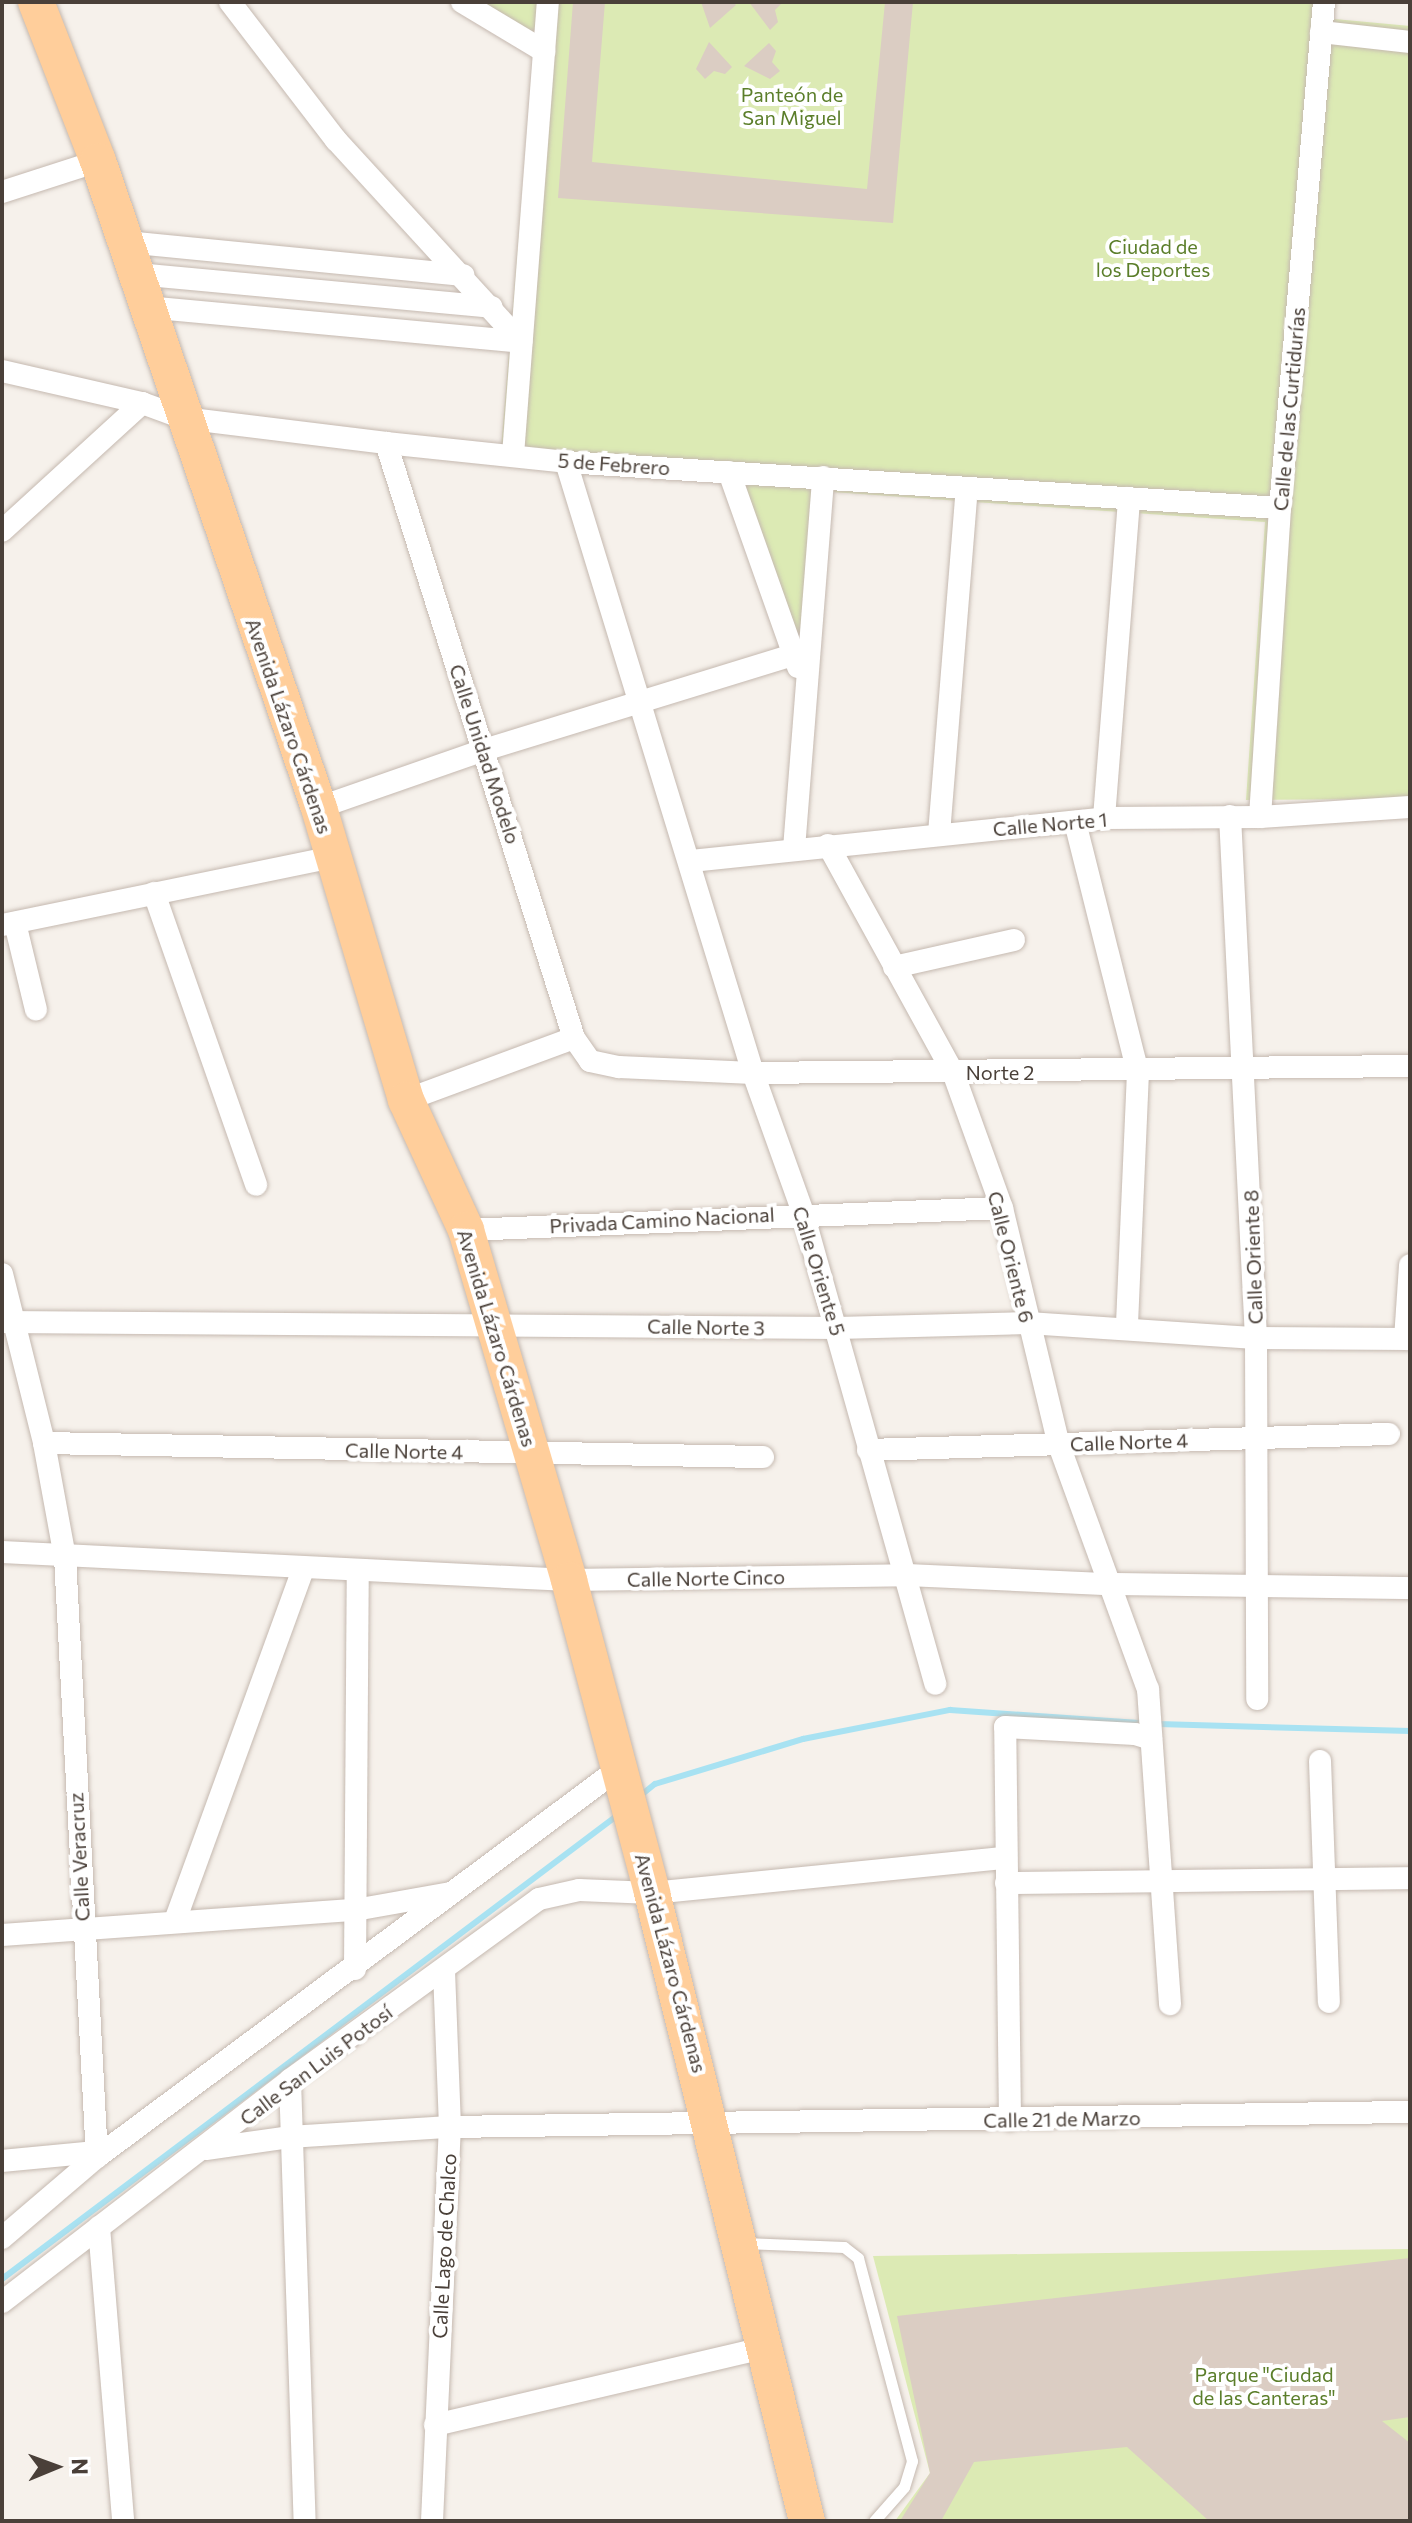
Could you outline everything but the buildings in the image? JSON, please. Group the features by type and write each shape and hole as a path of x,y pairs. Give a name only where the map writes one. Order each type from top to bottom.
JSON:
{"main road":[{"name":"Avenida Lázaro Cárdenas","path":"36,2 98,161 333,857 406,1100 466,1230 569,1580 713,2123 763,2348 807,2521"}],"street":[{"path":"230,2 336,140 463,275 521,342"},
{"path":"462,2 544,51"},
{"path":"513,455 548,2"},
{"name":"Calle de las Curtidurías","path":"1260,817 1280,508 1324,2"},
{"path":"1321,32 1410,42"},
{"path":"2,192 98,161"},
{"path":"136,274 463,275"},
{"path":"136,274 521,342"},
{"path":"136,274 491,307"},
{"name":"5 de Febrero","path":"2,371 142,403 183,418 386,443 566,462 1280,508"},
{"path":"2,531 142,403"},
{"name":"Calle Unidad Modelo","path":"386,443 574,1038 590,1061"},
{"name":"Calle Oriente 5","path":"566,462 638,702 691,861 753,1073 803,1213 868,1450 907,1575 935,1684"},
{"path":"729,472 806,686"},
{"path":"794,849 823,477"},
{"path":"939,834 967,489"},
{"path":"1104,818 1129,498"},
{"path":"329,804 484,750 793,655"},
{"name":"Calle Norte 1","path":"691,861 1104,818 1260,817 1410,807"},
{"name":"Calle Oriente 8","path":"1230,816 1246,1067 1256,1338 1257,1699"},
{"path":"1075,822 1138,1072 1127,1327"},
{"name":"Calle Oriente 6","path":"828,845 953,1072 1002,1208 1059,1445 1148,1697 1165,1878 1170,2004"},
{"path":"36,1010 8,924 333,857"},
{"path":"154,893 256,1185"},
{"path":"894,967 1014,940"},
{"path":"406,1100 574,1038"},
{"name":"Norte 2","path":"590,1061 619,1067 753,1073 1138,1072 1246,1067 1410,1066"},
{"name":"Privada Camino Nacional","path":"466,1230 803,1213 1002,1208"},
{"path":"1408,1339 1410,1265"},
{"name":"Calle Veracruz","path":"2,1274 7,1322 44,1443 65,1557 96,2154"},
{"name":"Calle Norte 3","path":"7,1322 492,1323 837,1328 1028,1323 1127,1327 1256,1338 1408,1339"},
{"name":"Calle Norte 4","path":"868,1450 1389,1434"},
{"name":"Calle Norte 4","path":"44,1443 763,1457"},
{"name":"Calle Norte Cinco","path":"2,1552 358,1573 569,1580 907,1575 1109,1584 1410,1588"},
{"path":"175,1921 303,1570"},
{"path":"355,1969 358,1573"},
{"path":"1010,2120 1005,1727 1150,1735"},
{"path":"1320,1761 1329,2002"},
{"path":"2,2238 96,2154 355,1969 455,1892 624,1794"},
{"name":"Calle San Luis Potosí","path":"2,2302 206,2149 290,2080 539,1899 579,1890 652,1893 1005,1858"},
{"path":"1006,1883 1165,1878 1410,1878"},
{"path":"2,1935 355,1910 455,1892"},
{"name":"Calle Lago de Chalco","path":"432,2521 450,2127 444,1971"},
{"path":"290,2080 289,2137 305,2521"},
{"name":"Calle 21 de Marzo","path":"206,2149 289,2137 450,2127 1410,2112"},
{"path":"2,2161 96,2154"},
{"path":"99,2227 123,2521"},
{"path":"435,2425 763,2348"}],"lane":[{"path":"740,2243 844,2247 858,2258 912,2461 904,2487 874,2521"}],"green space":[{"name":"Ciudad de los Deportes","path":"452,2 1314,2 1313,17 1410,26 1410,799 1246,800 1265,522 832,492 802,695 721,477 500,460 534,53"},
{"name":"Parque \"Ciudad de las Canteras\"","path":"1410,2249 1410,2521 895,2521 930,2473 873,2256"}],"waterway":[{"path":"640,1796 655,1784 803,1739 950,1710 1158,1724 1410,1731"},
{"path":"2,2279 619,1814"}],"park label":[{"name":"Panteón de San Miguel","path":"792,106"}]}
